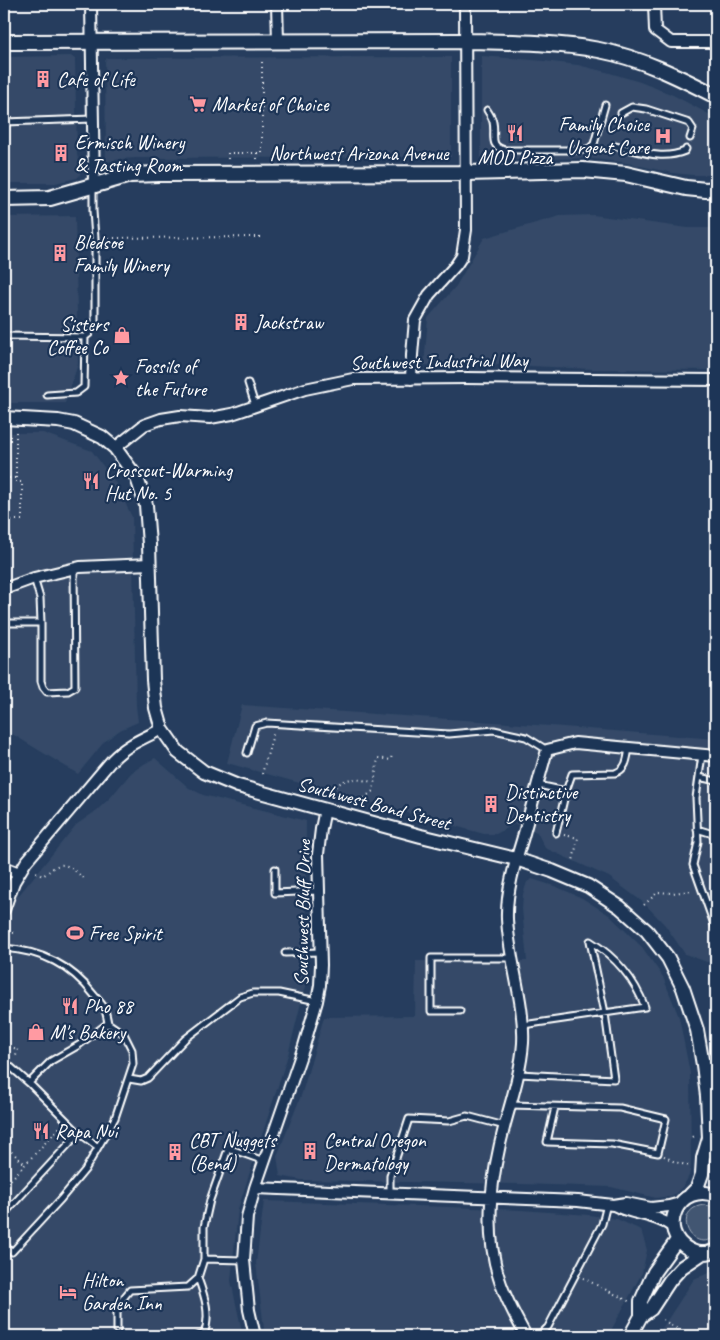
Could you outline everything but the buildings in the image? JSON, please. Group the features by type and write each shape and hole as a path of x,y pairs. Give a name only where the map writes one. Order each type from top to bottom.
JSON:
{"main road":[{"path":"4,42 465,41 559,45 600,50 638,61 679,77 716,96"},
{"name":"Northwest Arizona Avenue","path":"4,199 50,198 130,175 159,174 466,173 583,170 626,174 686,188 716,189"}],"street":[{"path":"91,4 94,184"},
{"path":"277,4 278,41"},
{"path":"411,378 415,320 429,295 462,256 466,230 465,4"},
{"path":"654,4 655,30 671,42 716,42"},
{"name":"Southwest Industrial Way","path":"115,448 144,425 161,418 180,416 210,418 232,414 305,389 353,379 716,380"},
{"path":"4,418 40,419 74,424 102,437 115,448"},
{"name":"Southwest Bond Street","path":"115,448 137,478 146,505 150,564 153,680 156,708 162,729 178,752 204,772 238,786 552,871 588,886 620,907 648,931 668,958 683,988 697,1030 708,1096 709,1138 703,1158 702,1174 697,1188 680,1204"},
{"path":"4,589 34,578 74,568 150,564"},
{"path":"4,910 10,891 19,873 58,823 118,754 130,744 162,729"},
{"path":"526,1336 510,1306 499,1278 492,1249 491,1217 493,1178 519,1074 523,1042 521,1009 507,918 509,890 547,750 574,742 716,756"},
{"name":"Southwest Bluff Drive","path":"255,1336 249,1310 244,1260 247,1217 264,1161 304,1046 317,1001 320,985 321,952 318,854 320,829 325,809"},
{"path":"4,867 19,873"},
{"path":"703,1065 716,1063"},
{"name":"Southwest Bond Street","path":"709,1138 716,1156"},
{"path":"255,1188 492,1197 610,1204 626,1203 651,1208 680,1204"},
{"path":"690,1195 700,1193 716,1196"},
{"path":"610,1204 625,1210 651,1216 673,1227"},
{"path":"680,1204 675,1211 673,1219 677,1240 693,1252 712,1251"},
{"path":"641,1316 641,1301 654,1272 677,1240"},
{"path":"630,1336 641,1316 652,1309 670,1280 682,1267 712,1251"}],"lane":[{"path":"488,110 493,121 494,143 497,148 504,150 583,150 590,148 594,144 605,105"},
{"path":"621,113 632,106 688,123 693,129 690,138"},
{"path":"4,122 93,119"},
{"path":"615,146 657,156 668,156 680,153 686,149"},
{"path":"4,336 85,337 89,334 95,323 94,184"},
{"path":"47,395 76,393 84,386 85,337"},
{"path":"248,383 255,405"},
{"path":"34,578 40,598 41,681 47,692 68,691 75,687 74,568"},
{"path":"4,623 41,623"},
{"path":"248,753 255,726 267,723 449,734 494,730 526,737 547,750"},
{"path":"556,833 572,774 615,773 621,771 627,760 628,748"},
{"path":"702,754 696,798 698,842 693,865 716,930"},
{"path":"699,777 716,781"},
{"path":"537,784 566,792"},
{"path":"697,829 716,835"},
{"path":"275,869 276,893 319,891"},
{"path":"519,1074 614,1079 605,1013 590,941 604,950 624,970 636,986 645,1007 605,1013 522,1025"},
{"path":"4,948 20,949 43,956 66,966 84,982 104,1008 108,1023 124,1034 132,1050 133,1064 115,1118 85,1170 12,1252 4,1244"},
{"path":"285,953 321,952"},
{"path":"460,1011 431,1011 431,958 512,958"},
{"path":"129,1079 141,1081 148,1078 185,1039 240,997 253,993 279,994 317,1001"},
{"path":"29,1083 51,1061 79,1045 108,1023"},
{"path":"4,1062 29,1083 79,1133 98,1148"},
{"path":"511,1105 620,1108 666,1119 658,1153 612,1144 547,1142 555,1107"},
{"path":"390,1194 390,1176 409,1119 449,1121 467,1116 505,1126"},
{"path":"4,1214 79,1133"},
{"path":"117,1330 117,1306 130,1290 188,1287 198,1278 204,1259 204,1228 210,1200 233,1134"},
{"path":"228,1148 264,1161"},
{"path":"539,1336 548,1327 602,1224 610,1204"},
{"path":"204,1259 244,1260"},
{"path":"198,1278 207,1311 207,1324 204,1334 198,1336"}],"path":[{"path":"228,159 228,153 262,153 262,58"},
{"path":"257,153 257,159"},
{"path":"95,238 264,236"},
{"path":"4,520 22,520 22,482 16,482 16,432"},
{"path":"4,478 16,478"},
{"path":"262,774 276,723"},
{"path":"360,801 373,790 378,758 391,760 392,753"},
{"path":"328,793 339,783 353,778 374,782"},
{"path":"556,833 578,838 574,861"},
{"path":"36,872 42,876 57,866 66,864 84,878"},
{"path":"644,905 658,892 702,891"},
{"path":"8,932 14,933"},
{"path":"9,1047 18,1049 14,1061"},
{"path":"4,1083 9,1077"},
{"path":"4,1187 61,1125"},
{"path":"4,1145 26,1164"},
{"path":"658,1153 675,1162 693,1166"},
{"path":"576,1274 628,1301"},
{"path":"663,1320 679,1330 676,1336"}],"shaded area":[{"path":"71,56 75,59 77,155 81,168 80,175 77,178 55,183 4,183 4,57"},
{"path":"482,56 578,65 640,82 673,95 716,118 716,175 673,173 622,162 584,158 485,161 481,158"},
{"path":"451,57 451,157 136,158 106,162 105,61 107,58"},
{"path":"593,215 688,228 716,228 716,370 424,365 428,318 456,286 484,238 560,216"},
{"path":"75,216 78,364 65,403 4,403 4,217"},
{"path":"4,433 43,433 92,451 115,482 132,517 136,705 138,722 120,730 104,742 78,774 4,729"},
{"path":"242,705 716,739 716,961 707,962 685,954 665,925 644,903 609,877 545,848 537,832 515,824 496,834 484,834 227,763"},
{"path":"155,758 189,788 203,795 306,821 305,987 288,1055 238,1209 231,1281 243,1336 4,1336 4,892 19,895 76,825 110,798 131,773"},
{"path":"532,879 582,898 609,915 642,947 663,977 679,1017 690,1073 691,1166 689,1176 684,1185 671,1196 656,1198 611,1187 301,1180 280,1176 277,1156 302,1093 324,1017 415,1016 416,961 527,961 522,909 523,894 527,882"},
{"path":"264,1201 521,1210 589,1215 617,1219 641,1230 647,1250 642,1273 608,1336 267,1336 264,1329 256,1263"},
{"path":"704,1205 716,1210 716,1236 707,1241 699,1240 692,1236 686,1222 688,1214 694,1208"},
{"path":"716,1270 716,1336 657,1336 694,1279"}],"place":[{"name":"Cafe of Life","path":"43,79"},
{"name":"Market of Choice","path":"198,104"},
{"name":"MOD Pizza","path":"515,133"},
{"name":"Family Choice Urgent Care","path":"663,136"},
{"name":"Ermisch Winery & Tasting Room","path":"61,153"},
{"name":"Bledsoe Family Winery","path":"60,253"},
{"name":"Jackstraw","path":"241,322"},
{"name":"Sisters Coffee Co","path":"122,335"},
{"name":"Fossils of the Future","path":"121,378"},
{"name":"Crosscut-Warming Hut No. 5","path":"91,481"},
{"name":"Distinctive Dentistry","path":"491,804"},
{"name":"Free Spirit","path":"75,933"},
{"name":"Pho 88","path":"70,1006"},
{"name":"M's Bakery","path":"36,1032"},
{"name":"Rapa Nui","path":"41,1131"},
{"name":"Central Oregon Dermatology","path":"310,1151"},
{"name":"CBT Nuggets (Bend)","path":"175,1152"},
{"name":"Hilton Garden Inn","path":"68,1292"}]}
